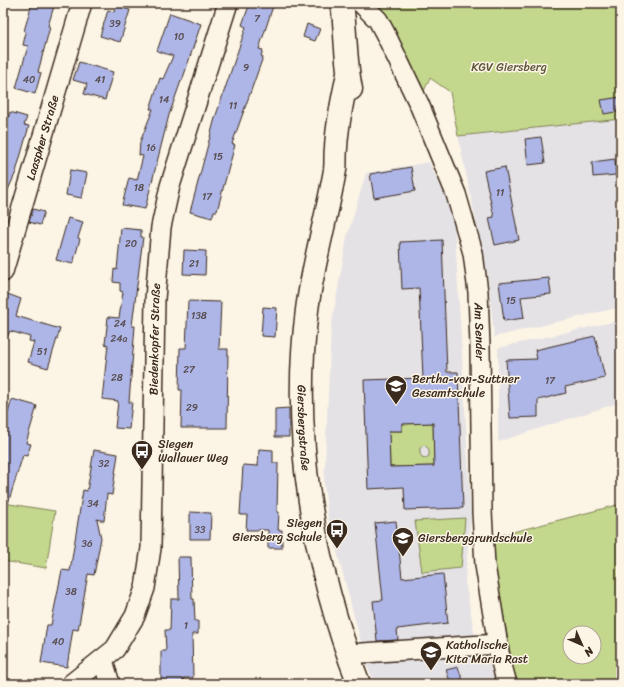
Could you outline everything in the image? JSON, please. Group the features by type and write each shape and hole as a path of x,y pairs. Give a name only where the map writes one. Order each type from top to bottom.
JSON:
{"street":[{"name":"Laaspher Straße","path":"3,272 82,3"},
{"name":"Biedenkopfer Straße","path":"71,684 115,649 135,616 145,588 151,548 155,299 161,227 170,186 228,3"},
{"name":"Giersbergstraße","path":"342,3 346,26 348,74 355,107 348,144 336,168 310,291 302,361 302,414 308,484 318,549 328,588 358,684"},
{"name":"Am Sender","path":"360,3 378,20 419,104 456,194 473,254 478,292 482,512 485,566 500,658 507,684"},
{"path":"348,654 498,644"},
{"path":"98,664 110,684"}],"shaded area":[{"path":"621,119 621,307 494,337 488,278 458,136"},
{"name":"Bertha-von-Suttner Gesamtschule","path":"429,162 454,215 471,513 465,581 475,636 362,646 328,518 324,484 331,327 347,237 366,173"},
{"path":"621,320 621,402 498,442 498,348"},
{"name":"Katholische Kita Maria Rast","path":"485,650 496,684 375,684 364,659"}],"green space":[{"name":"KGV Giersberg","path":"376,3 621,3 621,119 458,136 450,92 430,78 424,91"},
{"path":"433,423 434,466 390,467 389,431 402,431 402,424","holes":["424,445 429,449 429,456 424,459 420,454 420,448"]},
{"path":"3,503 55,511 46,568 3,561"},
{"path":"621,504 621,684 519,684 513,669 490,538"},
{"path":"465,518 461,568 422,572 415,521"}],"building":[{"path":"32,3 55,3 48,26 50,27 38,72 41,73 35,94 16,88 28,46 23,45 26,32 24,31"},
{"path":"250,3 274,3 259,49 263,50 261,56 263,57 232,144 235,145 217,211 214,211 212,218 190,212 215,118 246,27 242,25"},
{"path":"116,6 130,10 120,42 100,36 108,10 114,12"},
{"path":"170,13 201,24 169,115 145,209 122,205 129,178 137,180 143,156 139,155 140,142 153,109 150,109 160,78 163,79 173,56 157,51"},
{"path":"307,24 320,29 315,41 303,37"},
{"path":"79,62 113,72 105,100 84,94 87,84 73,80"},
{"path":"621,97 621,111 604,114 601,100"},
{"path":"10,112 27,117 24,125 29,126 16,172 3,201 3,134"},
{"path":"541,137 545,163 528,165 525,139"},
{"path":"615,159 616,175 593,177 592,162"},
{"path":"411,167 415,191 374,198 370,174"},
{"path":"505,167 519,240 495,245 489,218 494,217 484,171"},
{"path":"70,170 87,173 82,198 66,195"},
{"path":"33,209 44,212 40,225 29,222"},
{"path":"68,218 83,222 73,264 56,260"},
{"path":"121,228 141,230 141,237 143,237 132,326 135,326 129,402 132,402 129,429 115,428 118,401 102,399 108,345 105,344 108,317 119,318 123,292 120,291 120,283 113,282 114,269 117,270"},
{"path":"442,240 447,372 458,372 463,508 405,510 404,487 368,489 364,380 423,378 419,288 402,289 400,242","holes":["433,423 434,466 390,467 389,431 402,431 402,424"]},
{"path":"184,250 206,251 205,275 183,274"},
{"path":"549,278 551,294 521,297 524,318 504,321 499,283"},
{"path":"5,293 21,299 16,316 60,329 48,368 28,362 34,342 29,341 30,337 10,331 3,346 3,302"},
{"path":"188,301 221,302 219,349 228,349 227,428 181,428 182,390 179,390 180,348 186,348"},
{"path":"263,307 277,308 275,337 261,336"},
{"path":"595,336 605,378 565,387 566,393 538,400 538,417 510,418 506,360 537,359 535,350"},
{"path":"12,399 37,406 26,443 31,444 27,456 23,455 6,510 3,510 3,430"},
{"path":"289,408 289,437 275,437 275,409"},
{"path":"259,449 273,450 273,463 278,463 277,512 279,512 278,530 282,530 282,548 268,548 268,530 246,530 247,515 240,515 243,465 258,466"},
{"path":"94,450 118,454 112,495 107,494 104,521 97,519 101,538 94,575 88,574 78,630 73,629 67,667 41,663 47,625 51,625 62,570 70,571 83,490 87,491"},
{"path":"190,512 211,513 210,539 190,539"},
{"path":"396,521 402,578 443,574 448,623 397,629 398,640 377,641 373,601 383,600 375,523"},
{"path":"178,557 191,557 192,599 194,599 195,621 198,621 198,634 192,634 193,678 183,678 184,684 161,684 161,651 166,651 165,630 170,630 171,599 179,599"},
{"path":"458,667 464,684 451,684 446,670"}],"place":[{"name":"Bertha-von-Suttner Gesamtschule","path":"396,406"},
{"name":"Siegen Wallauer Weg","path":"142,470"},
{"name":"Siegen Giersberg Schule","path":"337,550"},
{"name":"Giersberggrundschule","path":"403,558"},
{"name":"Katholische Kita Maria Rast","path":"431,672"}]}
